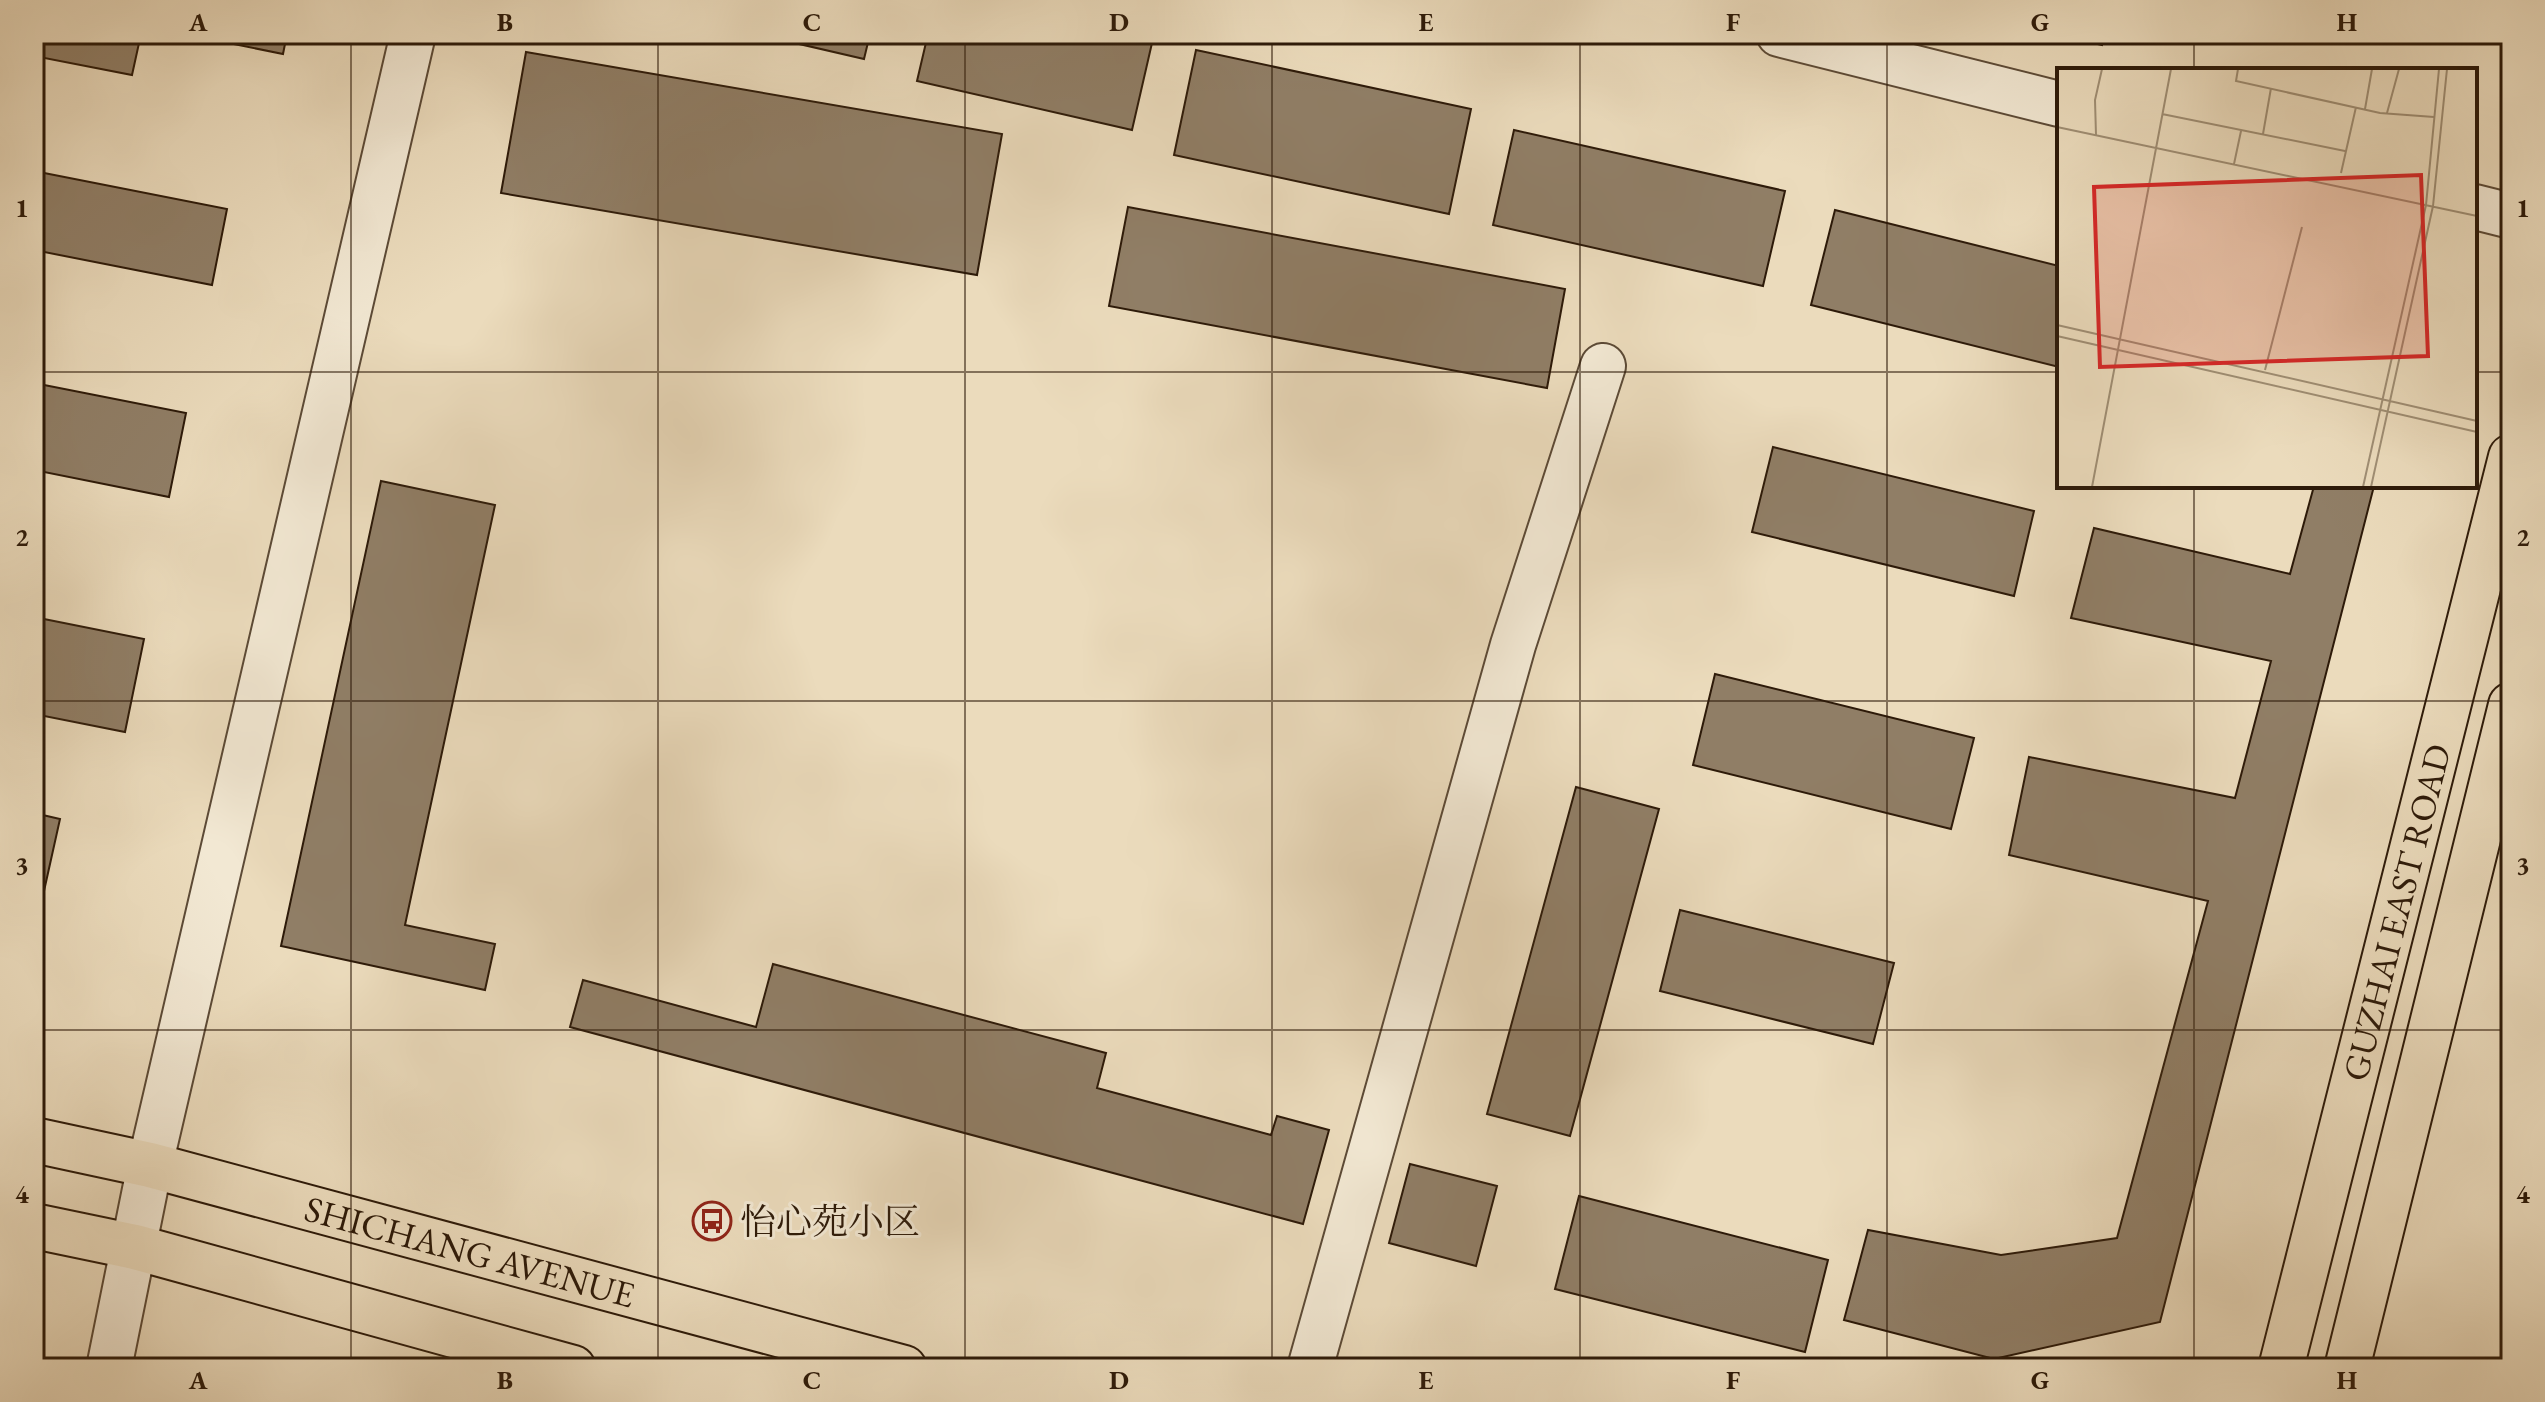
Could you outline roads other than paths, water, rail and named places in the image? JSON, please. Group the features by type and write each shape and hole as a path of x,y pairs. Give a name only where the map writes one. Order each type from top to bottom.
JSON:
{"main road":[{"name":"GUZHAI EAST ROAD","path":"2281,1368 2511,457"},
{"name":"GUZHAI EAST ROAD","path":"2347,1368 2511,705"},
{"name":"SHICHANG AVENUE","path":"34,1140 150,1165 904,1368"},
{"path":"34,1226 135,1247 573,1368"}],"street":[{"path":"109,1368 150,1165 413,34"},
{"path":"1779,34 2057,104"},
{"path":"2477,208 2511,216"},
{"path":"1310,1368 1513,645 1603,366"}],"place":[{"name":"怡心苑小区","path":"712,1221"}]}
